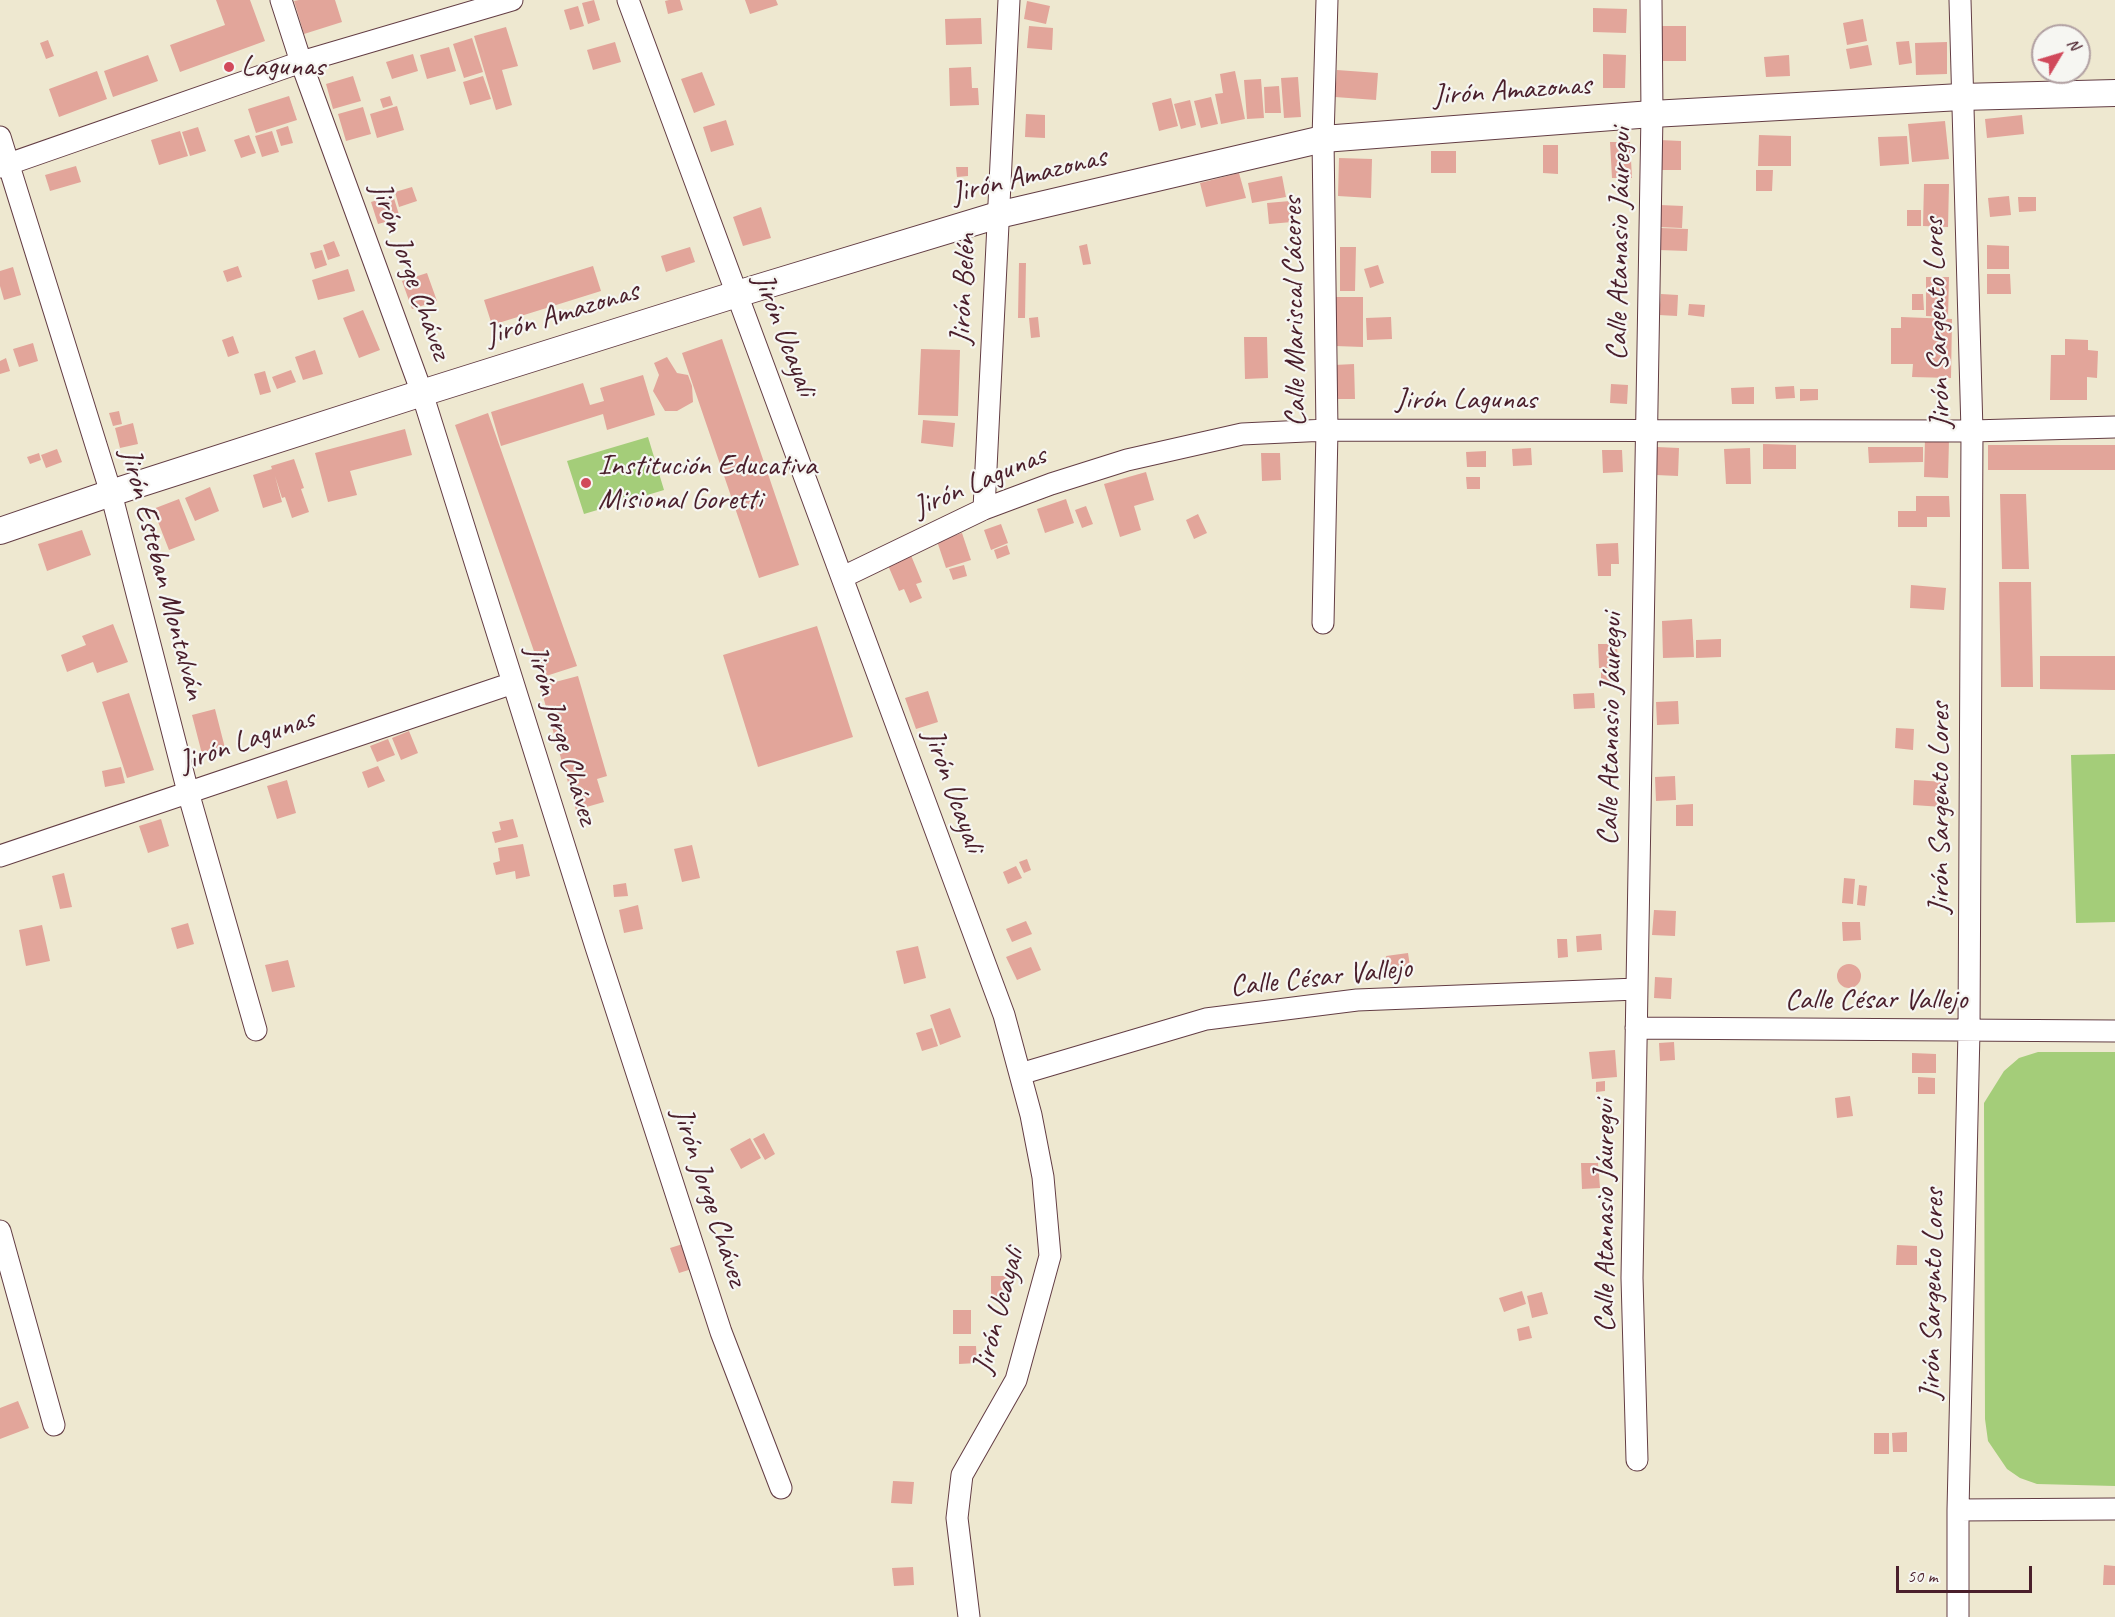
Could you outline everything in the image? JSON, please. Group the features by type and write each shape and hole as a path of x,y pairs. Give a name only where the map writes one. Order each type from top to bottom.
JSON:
{"street":[{"name":"Jirón Jorge Chávez","path":"281,0 301,62 422,393 600,958 718,1321 781,1488"},
{"path":"4,166 301,62 512,0"},
{"name":"Jirón Ucayali","path":"628,0 1004,1015 1031,1115 1043,1178 1050,1256 1016,1380 962,1475 957,1518 969,1617"},
{"name":"Jirón Belén","path":"984,509 1009,0"},
{"name":"Calle Mariscal Cáceres","path":"1323,623 1327,430 1323,140 1327,0"},
{"name":"Calle Atanasio Jáuregui","path":"1637,1460 1632,1278 1652,114 1651,0"},
{"name":"Jirón Sargento Lores","path":"1958,1617 1958,1510 1969,1031 1972,431 1960,0"},
{"name":"Jirón Amazonas","path":"0,531 422,393 998,215 1323,140 1652,114 1961,97 2115,93"},
{"name":"Jirón Esteban Montalván","path":"0,136 4,166 111,493 188,792 256,1030"},
{"name":"Jirón Lagunas","path":"843,577 984,509 1051,483 1127,460 1242,434 1327,430 1972,431 2115,427"},
{"name":"Jirón Lagunas","path":"0,856 513,683"},
{"name":"Calle César Vallejo","path":"1020,1074 1218,1018 1357,1000 1637,989"},
{"name":"Calle César Vallejo","path":"1636,1029 2115,1031"},
{"path":"0,1231 54,1425"},
{"path":"1958,1510 2115,1509"}],"green space":[{"path":"648,437 664,490 584,514 567,461"},
{"path":"2115,754 2115,922 2076,923 2071,755"},
{"path":"2038,1052 2115,1052 2115,1486 2037,1484 2020,1478 2007,1469 1988,1441 1985,1419 1984,1103 2004,1071 2019,1058"}],"building":[{"path":"216,0 250,0 265,41 180,72 170,45 225,25"},
{"path":"335,0 342,22 304,34 294,1"},
{"path":"594,0 600,20 588,24 582,3"},
{"path":"680,0 683,10 668,14 665,1"},
{"path":"745,0 776,0 778,5 750,14"},
{"path":"1027,1 1050,6 1046,24 1024,19"},
{"path":"578,6 584,26 570,30 564,10"},
{"path":"1593,8 1627,9 1626,33 1593,32"},
{"path":"981,18 982,44 946,45 945,19"},
{"path":"1863,19 1867,41 1847,45 1843,23"},
{"path":"1029,26 1053,28 1052,50 1027,48"},
{"path":"1656,26 1686,26 1686,61 1657,61"},
{"path":"506,27 518,66 502,70 512,105 496,110 474,36"},
{"path":"472,38 483,72 464,78 453,44"},
{"path":"48,40 54,56 46,59 40,43"},
{"path":"1909,41 1912,63 1899,65 1896,42"},
{"path":"615,42 621,62 593,70 587,50"},
{"path":"1947,42 1947,74 1916,75 1915,43"},
{"path":"1868,45 1872,65 1850,69 1846,49"},
{"path":"449,47 456,71 427,79 420,55"},
{"path":"413,54 418,71 392,79 386,62"},
{"path":"1603,54 1626,55 1625,88 1603,88"},
{"path":"148,55 158,81 113,97 104,71"},
{"path":"1789,55 1790,76 1766,77 1764,57"},
{"path":"971,67 972,88 978,88 979,105 950,106 949,68"},
{"path":"1337,70 1378,73 1376,100 1335,97"},
{"path":"97,71 107,99 59,117 49,89"},
{"path":"1235,71 1245,119 1221,124 1215,94 1223,93 1220,74"},
{"path":"702,72 715,105 694,113 681,79"},
{"path":"353,76 361,101 333,109 326,84"},
{"path":"483,76 491,99 470,105 463,82"},
{"path":"1298,77 1301,117 1284,118 1281,78"},
{"path":"1261,79 1264,118 1247,119 1244,80"},
{"path":"1279,86 1281,113 1265,113 1264,87"},
{"path":"289,96 297,120 256,133 248,109"},
{"path":"390,96 393,105 383,108 380,99"},
{"path":"1211,97 1218,124 1201,128 1194,101"},
{"path":"1171,98 1178,126 1159,131 1152,103"},
{"path":"1190,100 1196,125 1181,129 1174,104"},
{"path":"397,106 404,130 377,138 370,114"},
{"path":"363,107 371,134 346,141 338,114"},
{"path":"1026,114 1045,115 1045,138 1025,137"},
{"path":"2022,115 2024,134 1987,138 1985,119"},
{"path":"726,120 734,145 711,152 703,127"},
{"path":"1945,121 1949,159 1912,162 1908,124"},
{"path":"288,126 293,143 281,146 276,130"},
{"path":"198,127 206,151 190,156 182,132"},
{"path":"180,131 188,156 159,165 151,140"},
{"path":"272,131 279,152 262,157 255,136"},
{"path":"249,135 256,153 241,158 234,140"},
{"path":"1759,135 1791,136 1791,166 1758,166"},
{"path":"1907,136 1909,164 1880,166 1878,137"},
{"path":"1660,140 1681,141 1681,170 1659,170"},
{"path":"1610,142 1630,142 1632,178 1612,178"},
{"path":"1543,145 1558,145 1558,174 1543,173"},
{"path":"1431,151 1456,151 1456,173 1431,173"},
{"path":"1339,158 1372,159 1371,198 1338,196"},
{"path":"76,166 81,182 50,191 45,175"},
{"path":"956,167 968,167 968,176 957,177"},
{"path":"1756,170 1773,170 1772,191 1756,191"},
{"path":"1239,173 1246,198 1206,207 1200,183"},
{"path":"1282,176 1286,197 1252,203 1248,183"},
{"path":"1924,184 1949,184 1948,227 1923,226"},
{"path":"412,187 417,201 399,207 395,192"},
{"path":"393,195 400,218 378,224 371,202"},
{"path":"2009,196 2011,215 1990,217 1988,198"},
{"path":"2018,197 2036,197 2036,211 2019,212"},
{"path":"1290,201 1292,222 1269,224 1267,203"},
{"path":"1660,205 1683,206 1682,228 1659,227"},
{"path":"761,207 771,238 743,246 733,217"},
{"path":"1907,210 1921,210 1921,226 1907,226"},
{"path":"1660,228 1688,229 1687,251 1659,250"},
{"path":"334,241 340,256 328,260 323,245"},
{"path":"1087,244 1091,264 1083,265 1079,246"},
{"path":"1987,245 2009,246 2009,269 1987,269"},
{"path":"690,247 695,262 666,272 661,256"},
{"path":"1340,247 1356,247 1355,291 1340,291"},
{"path":"322,250 327,265 315,269 310,253"},
{"path":"1019,263 1026,263 1025,318 1018,318"},
{"path":"1378,265 1384,283 1370,288 1364,269"},
{"path":"238,266 242,277 227,282 223,271"},
{"path":"593,266 601,291 492,325 484,300"},
{"path":"13,267 21,295 4,300 0,286 0,271"},
{"path":"348,269 355,291 318,300 312,280"},
{"path":"427,273 437,301 412,309 402,281"},
{"path":"1987,274 2010,274 2011,294 1987,294"},
{"path":"1926,277 1949,277 1948,317 1926,316"},
{"path":"1661,294 1678,295 1677,316 1659,315"},
{"path":"1912,294 1923,294 1924,310 1912,310"},
{"path":"1336,297 1363,297 1363,347 1335,346"},
{"path":"1689,304 1705,305 1704,317 1688,315"},
{"path":"363,310 380,350 359,358 343,318"},
{"path":"1038,317 1040,337 1031,338 1029,318"},
{"path":"1391,317 1392,339 1367,340 1366,318"},
{"path":"1901,317 1952,319 1951,378 1912,377 1913,364 1891,364 1891,328 1901,328"},
{"path":"233,336 239,353 228,357 222,340"},
{"path":"1244,337 1267,337 1268,378 1245,379"},
{"path":"722,339 799,565 759,578 682,353"},
{"path":"2065,339 2088,340 2088,350 2098,351 2097,378 2087,377 2087,400 2050,400 2051,355 2065,355"},
{"path":"33,343 38,361 19,367 13,349"},
{"path":"921,349 960,350 958,416 918,415"},
{"path":"315,350 323,374 303,380 295,357"},
{"path":"667,357 677,373 688,375 692,386 693,402 677,411 665,411 653,391 659,375 654,363"},
{"path":"6,358 10,371 0,374 0,361"},
{"path":"1354,364 1355,399 1333,399 1334,365"},
{"path":"291,370 296,382 277,389 272,377"},
{"path":"265,371 271,392 260,395 254,374"},
{"path":"643,375 655,415 607,430 603,414 501,446 491,412 583,383 590,405 604,401 600,388"},
{"path":"1611,384 1628,385 1627,404 1610,403"},
{"path":"1794,386 1795,398 1776,399 1775,387"},
{"path":"1754,387 1754,404 1732,404 1731,388"},
{"path":"1800,389 1818,389 1818,400 1800,401"},
{"path":"119,411 122,424 113,426 109,413"},
{"path":"488,413 577,666 543,677 455,425"},
{"path":"923,420 955,423 953,447 921,443"},
{"path":"133,423 138,444 120,448 115,428"},
{"path":"405,429 412,455 350,471 357,495 328,502 315,453"},
{"path":"1925,439 1949,440 1948,478 1924,477"},
{"path":"1763,444 1796,445 1796,469 1763,469"},
{"path":"1988,445 2115,445 2115,470 1988,470"},
{"path":"1657,447 1679,448 1678,476 1656,475"},
{"path":"1868,447 1923,447 1923,462 1869,463"},
{"path":"1531,448 1532,465 1513,466 1512,449"},
{"path":"1750,448 1751,484 1726,484 1724,449"},
{"path":"57,449 62,462 46,468 41,455"},
{"path":"1602,450 1622,450 1623,472 1603,473"},
{"path":"1486,451 1486,467 1467,467 1466,452"},
{"path":"39,453 41,460 30,464 27,457"},
{"path":"1261,453 1280,453 1281,480 1262,481"},
{"path":"294,459 309,512 292,518 275,476 282,502 263,508 253,475 272,469 271,466"},
{"path":"1146,472 1154,500 1134,506 1141,530 1120,537 1104,484"},
{"path":"1466,477 1480,477 1480,489 1467,489"},
{"path":"210,487 219,511 195,521 185,498"},
{"path":"2000,494 2026,494 2029,569 2002,569"},
{"path":"1916,496 1949,496 1950,517 1927,517 1927,527 1898,527 1898,511 1916,511"},
{"path":"179,499 195,540 169,550 153,509"},
{"path":"1066,499 1074,523 1045,533 1037,509"},
{"path":"1086,506 1093,524 1082,528 1075,510"},
{"path":"1198,514 1207,533 1194,539 1186,520"},
{"path":"1001,524 1008,543 991,550 984,530"},
{"path":"82,530 91,555 47,571 38,544"},
{"path":"962,533 971,560 946,568 937,541"},
{"path":"1618,543 1619,564 1611,564 1611,576 1598,576 1596,544"},
{"path":"1007,545 1010,554 997,559 994,550"},
{"path":"910,553 922,582 916,584 922,598 910,603 904,589 899,591 887,563"},
{"path":"964,565 967,576 953,580 949,569"},
{"path":"1999,582 2031,582 2033,687 2001,687"},
{"path":"1911,585 1946,588 1944,610 1910,608"},
{"path":"1692,619 1694,657 1663,658 1662,621"},
{"path":"113,624 128,662 97,673 93,662 67,672 61,655 86,645 82,636"},
{"path":"817,626 853,737 758,767 723,655"},
{"path":"1721,639 1721,657 1696,658 1696,640"},
{"path":"1598,644 1617,644 1618,668 1599,668"},
{"path":"2040,656 2115,656 2115,690 2040,689"},
{"path":"1615,670 1616,682 1601,683 1601,671"},
{"path":"578,676 607,776 597,779 604,802 576,810 540,686"},
{"path":"928,691 938,722 916,729 905,698"},
{"path":"129,693 154,770 127,778 102,702"},
{"path":"1594,693 1595,708 1574,709 1573,694"},
{"path":"1678,701 1679,724 1657,725 1656,702"},
{"path":"215,709 225,748 202,754 192,715"},
{"path":"1896,728 1914,729 1913,750 1895,748"},
{"path":"409,731 418,753 401,760 392,738"},
{"path":"388,739 395,755 377,762 370,746"},
{"path":"378,766 385,781 368,788 362,772"},
{"path":"121,767 125,783 105,787 102,771"},
{"path":"1675,776 1676,800 1656,801 1655,777"},
{"path":"287,780 296,813 277,819 267,786"},
{"path":"1914,780 1944,782 1943,807 1913,805"},
{"path":"1693,804 1693,826 1676,826 1676,805"},
{"path":"161,819 169,846 148,853 139,826"},
{"path":"513,819 518,837 495,843 492,832 501,830 499,822"},
{"path":"523,844 530,876 516,879 515,871 496,875 493,863 500,861 498,848"},
{"path":"692,845 700,878 682,882 674,849"},
{"path":"1027,859 1031,870 1024,873 1019,862"},
{"path":"1016,866 1022,878 1008,884 1003,872"},
{"path":"64,873 72,907 60,909 52,876"},
{"path":"1844,878 1855,879 1853,904 1842,903"},
{"path":"626,883 628,896 614,897 613,885"},
{"path":"1859,885 1867,886 1865,906 1857,905"},
{"path":"638,905 643,929 624,933 619,910"},
{"path":"1654,910 1676,911 1675,936 1652,935"},
{"path":"1026,921 1032,934 1012,942 1006,929"},
{"path":"1842,922 1860,922 1861,940 1843,941"},
{"path":"188,923 194,944 177,949 171,928"},
{"path":"42,925 50,961 26,966 19,930"},
{"path":"1601,934 1602,950 1577,952 1576,936"},
{"path":"1557,939 1567,939 1568,957 1558,958"},
{"path":"918,946 926,978 904,984 896,951"},
{"path":"1031,947 1041,970 1017,980 1006,957"},
{"path":"1408,953 1410,966 1388,969 1386,956"},
{"path":"288,960 295,987 272,992 265,965"},
{"path":"1849,964 1858,967 1861,976 1858,985 1849,988 1840,985 1837,976 1840,967"},
{"path":"1655,977 1672,978 1671,999 1654,998"},
{"path":"950,1008 961,1037 940,1045 930,1015"},
{"path":"932,1028 938,1046 922,1051 916,1033"},
{"path":"1674,1042 1675,1060 1660,1061 1659,1043"},
{"path":"1615,1050 1617,1077 1592,1079 1589,1052"},
{"path":"1912,1053 1936,1054 1936,1073 1912,1073"},
{"path":"1918,1077 1935,1078 1935,1094 1918,1094"},
{"path":"1605,1081 1605,1091 1596,1092 1596,1082"},
{"path":"1850,1096 1853,1116 1837,1118 1835,1098"},
{"path":"764,1133 775,1154 765,1160 753,1139"},
{"path":"750,1138 761,1158 741,1169 730,1149"},
{"path":"1581,1163 1598,1163 1600,1188 1582,1189"},
{"path":"686,1243 695,1268 679,1273 670,1248"},
{"path":"1897,1245 1917,1246 1917,1265 1896,1265"},
{"path":"991,1276 1007,1276 1006,1296 991,1296"},
{"path":"1522,1291 1526,1304 1504,1312 1499,1298"},
{"path":"1542,1292 1548,1314 1532,1318 1527,1296"},
{"path":"953,1310 971,1310 971,1334 953,1334"},
{"path":"1529,1326 1532,1338 1519,1341 1517,1329"},
{"path":"959,1346 976,1346 977,1363 959,1364"},
{"path":"18,1401 29,1428 0,1439 0,1408"},
{"path":"1907,1432 1907,1452 1893,1452 1892,1433"},
{"path":"1874,1433 1889,1433 1889,1454 1874,1454"},
{"path":"893,1481 914,1482 912,1504 891,1503"},
{"path":"2104,1565 2115,1566 2115,1585 2103,1585"},
{"path":"913,1567 914,1585 894,1586 892,1568"}],"place":[{"name":"Lagunas","path":"229,67"},
{"name":"Institución Educativa Misional Goretti","path":"586,483"}]}
